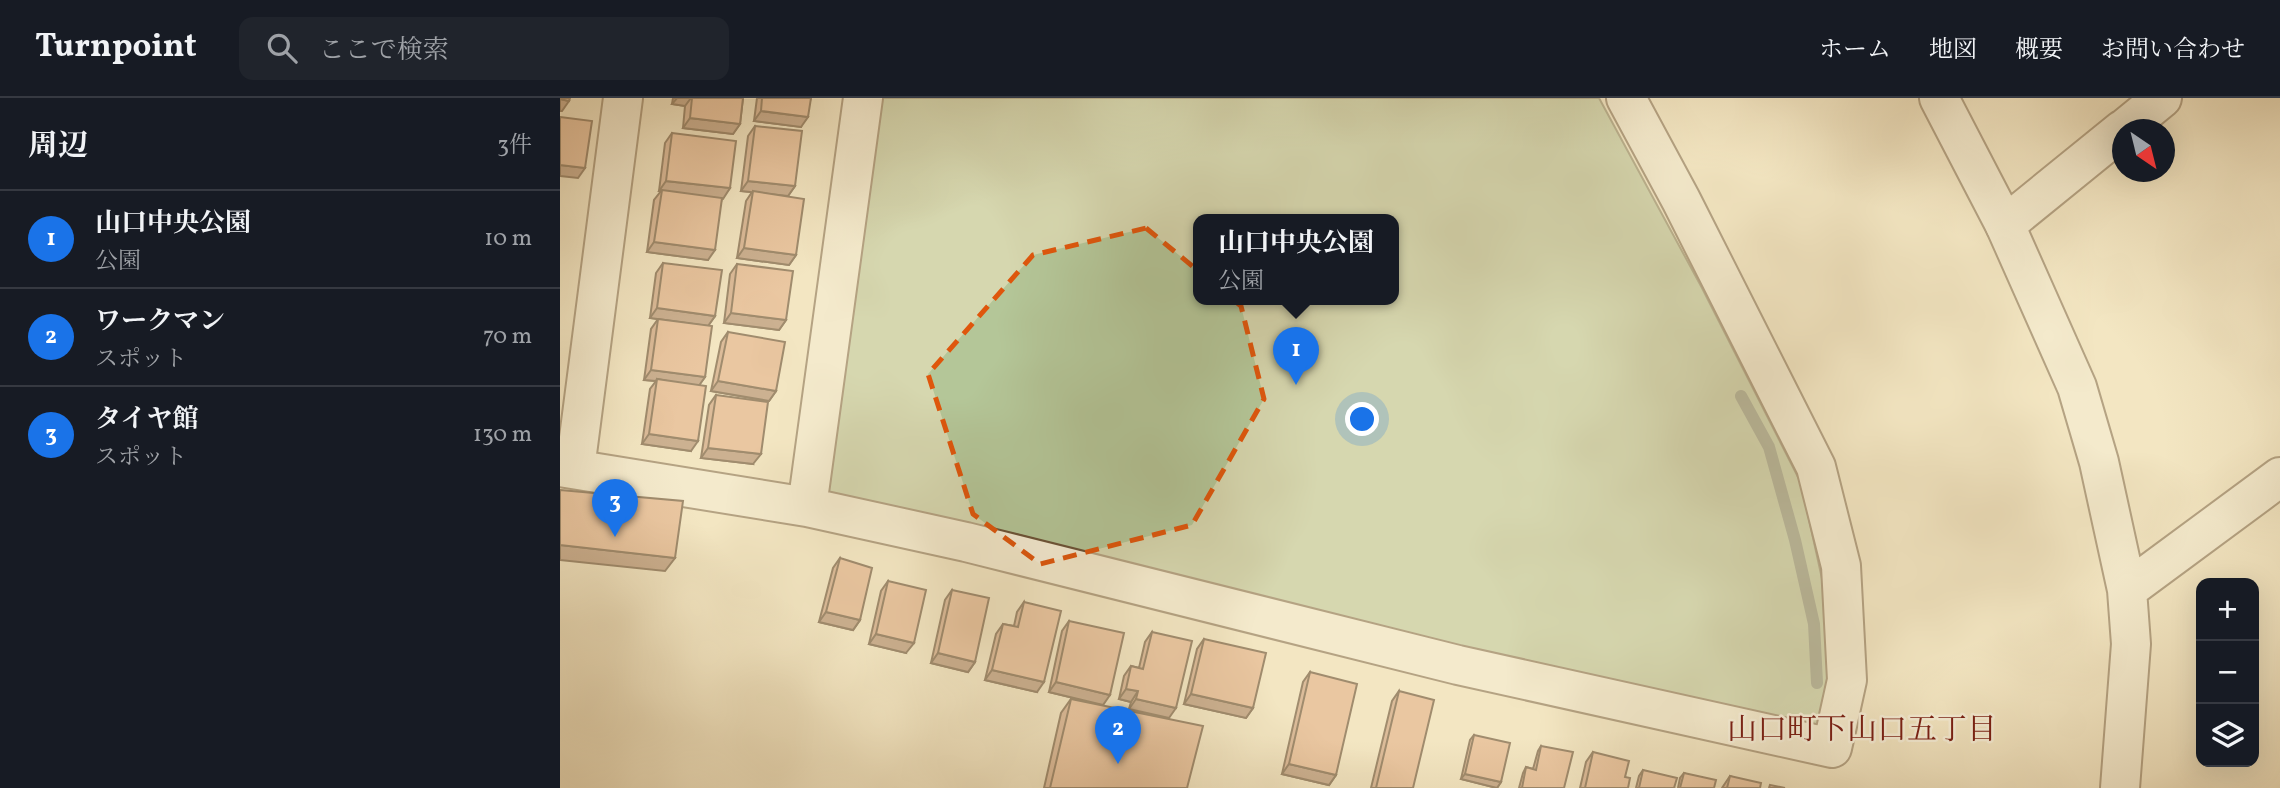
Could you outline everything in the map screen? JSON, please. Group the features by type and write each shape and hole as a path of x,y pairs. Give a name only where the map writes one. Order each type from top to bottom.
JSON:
{"street":[{"path":"623,98 568,468 807,507 966,542 1458,665 1832,748 1847,680 1841,566 1816,467 1681,200 1626,98"},
{"path":"807,507 863,98"},
{"path":"1939,98 2005,225 2077,387 2099,462 2127,590 2131,644 2120,788"},
{"path":"2136,119 2162,98"},
{"path":"2005,225 2112,139"},
{"path":"2127,590 2280,477"}],"highlighted area":[{"path":"1146,228 1241,306 1264,399 1192,525 1040,564 973,514 928,374 1033,255"}],"green space":[{"path":"882,98 1599,98 1702,288 1801,483 1826,597 1829,689 1820,735 1526,667 1019,535 825,495"}],"building":[{"path":"692,98 743,98 740,124 690,118"},
{"path":"762,98 811,98 808,117 761,111"},
{"path":"560,117 592,121 585,168 560,165"},
{"path":"755,126 802,131 795,186 748,181"},
{"path":"672,133 736,141 730,188 666,181"},
{"path":"662,190 722,198 715,250 654,242"},
{"path":"753,191 804,199 796,255 744,248"},
{"path":"663,263 722,270 715,316 657,308"},
{"path":"737,264 793,271 786,320 731,313"},
{"path":"658,319 712,326 705,377 651,370"},
{"path":"728,332 785,342 776,391 718,381"},
{"path":"657,379 706,386 698,441 649,434"},
{"path":"716,395 768,402 761,454 708,448"},
{"path":"560,490 683,501 675,558 560,545"},
{"path":"840,558 872,568 860,620 826,612"},
{"path":"888,581 926,590 914,643 876,634"},
{"path":"952,590 989,598 975,662 938,653"},
{"path":"1024,602 1061,611 1044,682 992,670 1003,624 1018,627"},
{"path":"1069,621 1124,633 1110,695 1056,682"},
{"path":"1152,632 1192,641 1176,708 1136,699 1138,691 1126,689 1131,666 1143,669"},
{"path":"1204,639 1266,653 1253,708 1191,694"},
{"path":"1310,672 1357,684 1336,775 1289,764"},
{"path":"1399,691 1434,700 1413,788 1376,788"},
{"path":"1071,699 1203,726 1187,788 1050,788"},
{"path":"1474,735 1510,743 1501,782 1465,774"},
{"path":"1541,746 1573,752 1564,788 1522,788 1526,767 1536,770"},
{"path":"1593,752 1629,761 1625,777 1630,778 1628,788 1585,788"},
{"path":"1643,770 1677,778 1674,788 1639,788"},
{"path":"1684,773 1716,780 1714,788 1680,788"},
{"path":"1730,776 1761,783 1760,788 1727,788"}],"waterway":[{"path":"1741,396 1769,447 1795,540 1814,624 1817,683"}],"place":[{"name":"山口中央公園","path":"1296,385"},
{"name":"タイヤ館","path":"615,537"},
{"name":"ワークマン","path":"1118,764"}],"district":[{"name":"山口町下山口五丁目","path":"1862,731"}]}
